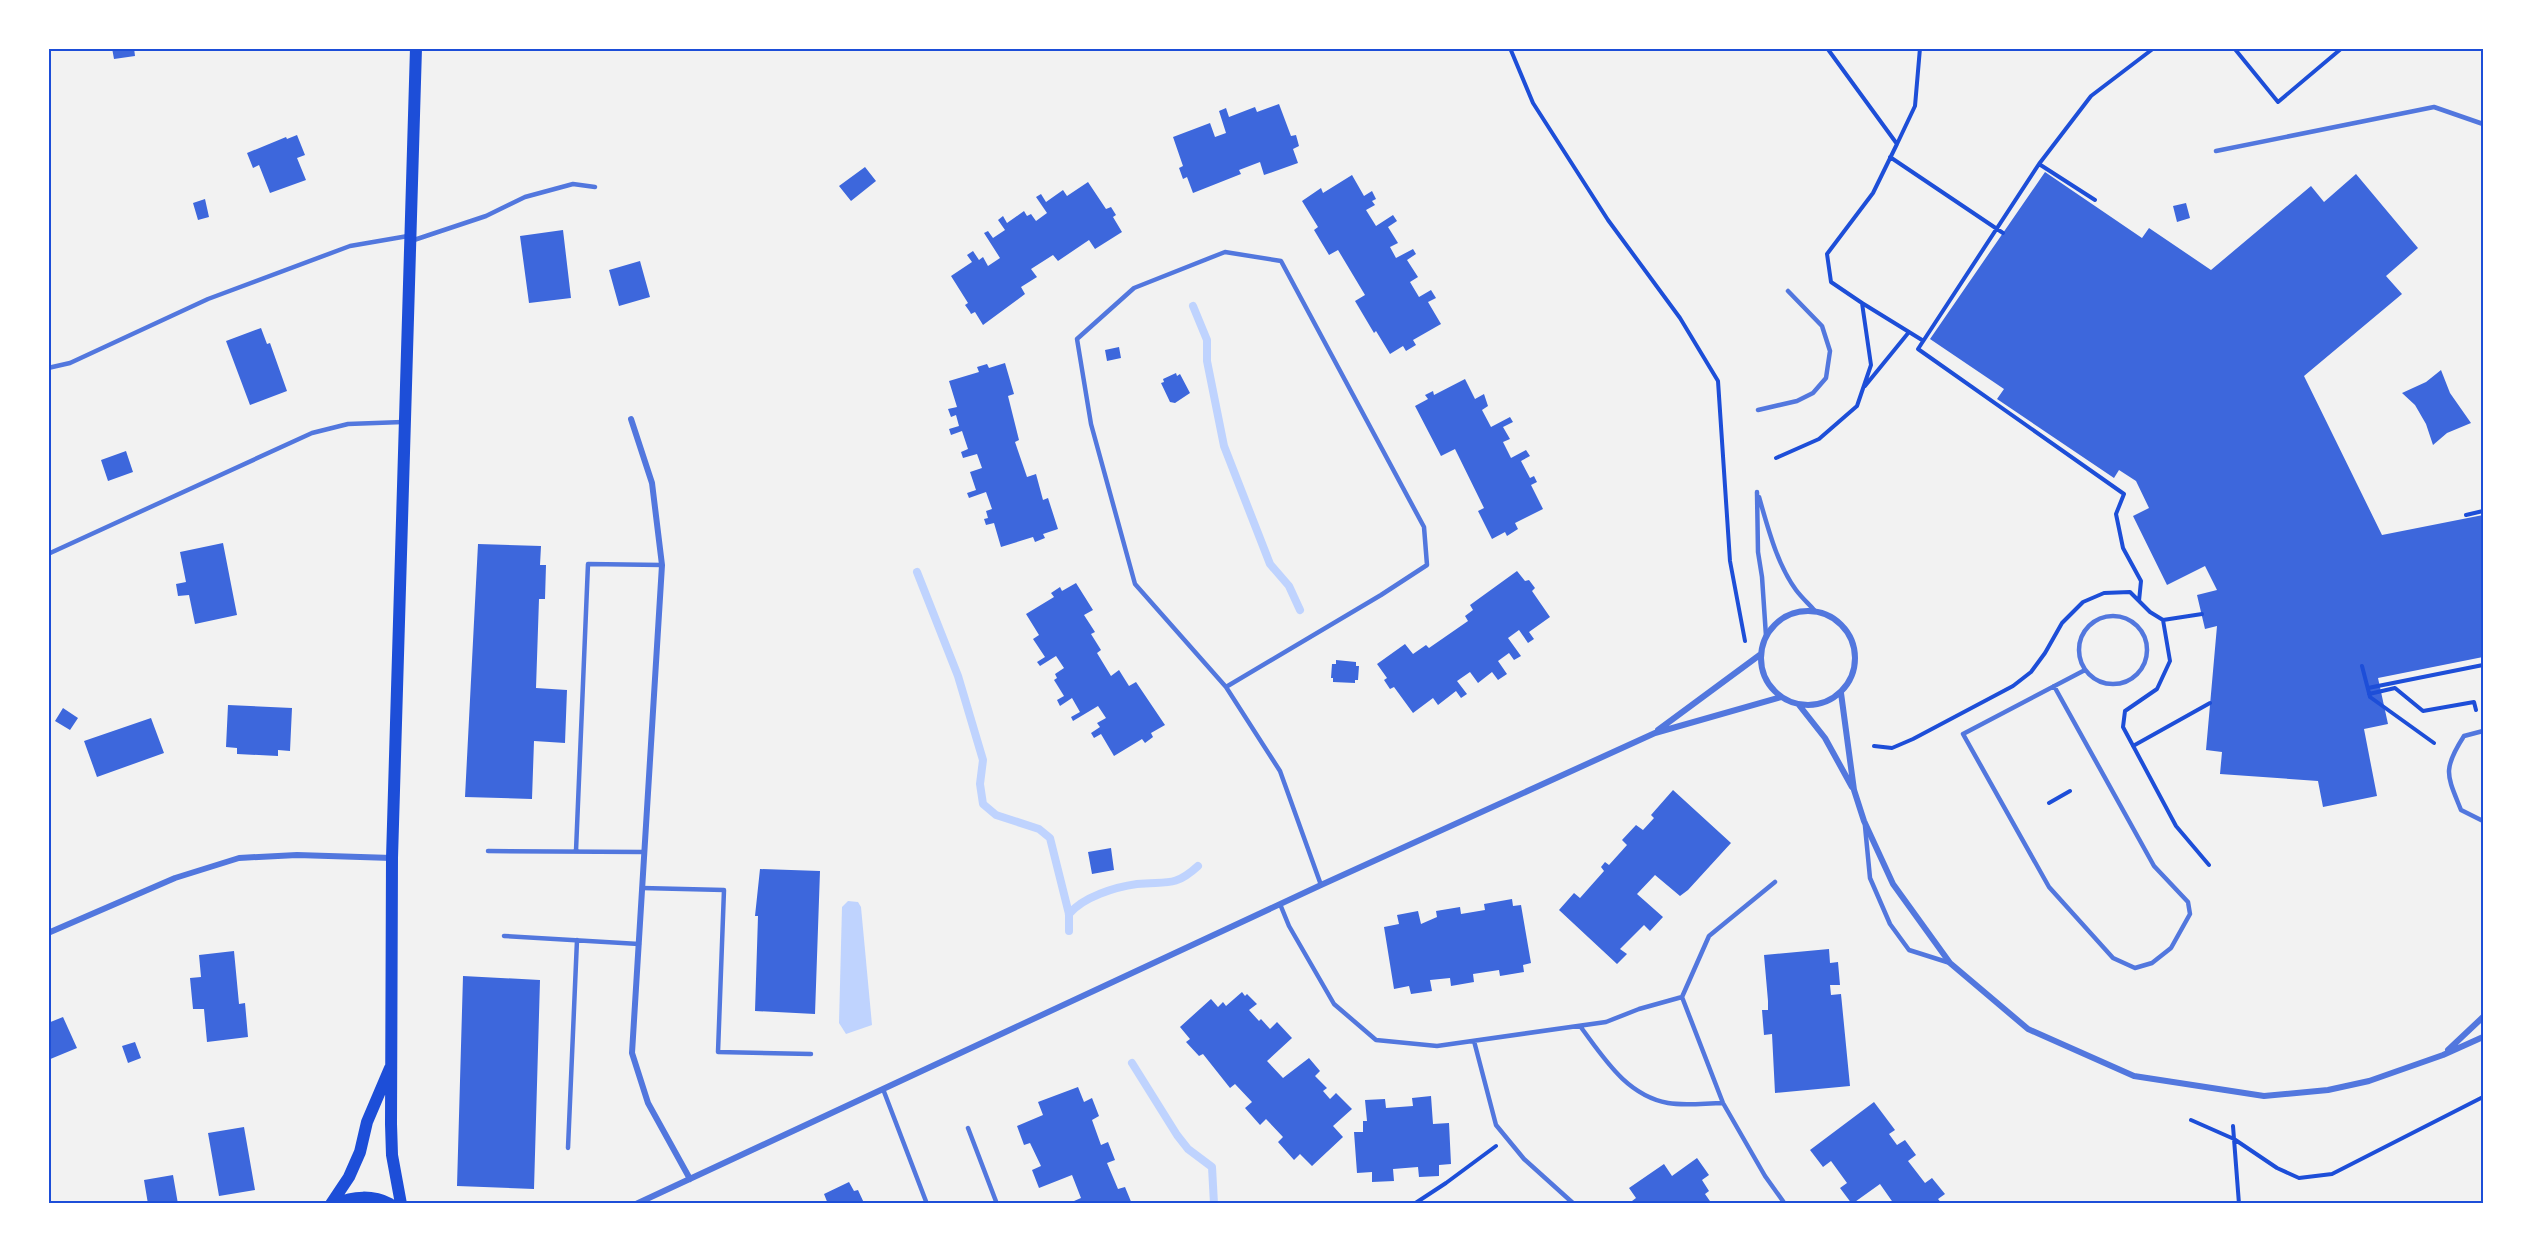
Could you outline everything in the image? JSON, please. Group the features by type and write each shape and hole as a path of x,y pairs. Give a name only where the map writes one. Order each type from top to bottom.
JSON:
{"main road":[{"path":"401,1204 392,1155 392,858 416,48"},
{"path":"331,1204 349,1178 360,1152 367,1122 393,1062"},
{"path":"336,1204 348,1199 368,1197 390,1204"}],"street":[{"path":"631,419 652,483 662,565 632,1053 648,1103 690,1179"},
{"path":"1801,611 1815,611 1830,616 1842,625 1851,637 1855,652 1855,667 1850,681 1841,693 1828,701 1814,705 1798,705 1781,697 1769,686 1762,671 1761,654 1766,636 1775,624 1786,616 1801,611"},
{"path":"1655,732 1761,654"},
{"path":"1841,693 1854,790 1864,821 1893,884 1950,963 2028,1029 2134,1076 2264,1096 2328,1090 2369,1081 2483,1037"},
{"path":"636,1204 1655,732 1781,697"},
{"path":"1798,705 1825,738 1854,790"},
{"path":"48,933 176,878 239,858 297,855 392,858"},
{"path":"2443,1054 2483,1017"}],"lane":[{"path":"2216,151 2434,107 2483,124"},
{"path":"48,368 70,363 208,299 350,246 411,238 486,216 525,197 573,184 595,187"},
{"path":"1226,687 1427,565 1424,527 1281,261 1225,252 1134,288 1077,339 1091,424 1135,584 1226,687 1280,771 1321,885"},
{"path":"1758,410 1797,401 1814,393 1826,378 1830,351 1822,326 1788,291"},
{"path":"48,554 312,433 348,423 406,422"},
{"path":"1766,636 1758,552 1757,492 1771,537 1786,571 1796,589 1815,611"},
{"path":"576,851 588,564 662,565"},
{"path":"2116,615 2137,624 2144,633 2147,656 2136,675 2126,682 2115,684 2104,682 2093,678 2085,670 2080,660 2081,638 2086,628 2095,621 2105,616 2116,615"},
{"path":"2054,686 2154,866 2188,902 2190,914 2171,948 2152,963 2134,968 2113,958 2049,887 1963,735 2054,686 2085,670"},
{"path":"2483,731 2464,736 2451,756 2447,774 2461,810 2483,821"},
{"path":"1864,821 1870,878 1890,924 1909,950 1950,963"},
{"path":"488,851 644,852"},
{"path":"1775,882 1709,936 1682,997 1723,1103 1765,1176 1785,1204"},
{"path":"642,888 724,890 718,1052 811,1054"},
{"path":"1280,904 1289,926 1334,1004 1376,1040 1437,1046 1474,1041 1606,1022 1639,1009 1682,997"},
{"path":"504,936 639,944"},
{"path":"568,1148 577,940"},
{"path":"1580,1026 1621,1078 1646,1095 1668,1103 1723,1103"},
{"path":"1474,1041 1496,1125 1524,1159 1574,1204"},
{"path":"883,1089 927,1204"},
{"path":"968,1128 997,1204"}],"path":[{"path":"1510,48 1533,103 1608,220 1680,318 1718,381 1731,561 1745,641"},
{"path":"1827,48 1897,144"},
{"path":"1920,48 1915,106 1873,193 1827,254 1831,282 1922,340"},
{"path":"2139,601 2141,581 2123,548 2116,514 2124,494 1918,349 2040,164 2091,96 2154,48"},
{"path":"2234,48 2278,102 2342,48"},
{"path":"1890,157 2003,233"},
{"path":"2040,164 2095,200"},
{"path":"1776,458 1819,439 1857,406 1871,366 1863,303"},
{"path":"1863,389 1910,332"},
{"path":"2466,515 2483,511"},
{"path":"2163,620 2202,614"},
{"path":"2368,688 2483,665"},
{"path":"2362,666 2370,697 2434,743"},
{"path":"2369,694 2395,688 2423,711 2474,702 2476,710"},
{"path":"2133,746 2210,703"},
{"path":"2129,708 2125,711 2122,727 2176,826 2209,865"},
{"path":"2049,803 2070,791"},
{"path":"2191,1120 2234,1139 2277,1168 2299,1178 2332,1174 2483,1097"},
{"path":"2234,1126 2239,1204"},
{"path":"1414,1204 1507,1138"}],"water":[{"path":"848,901 858,902 861,907 872,1025 846,1034 839,1023 842,907"}],"building":[{"path":"112,48 134,48 135,56 114,59"},
{"path":"1279,104 1291,136 1296,135 1299,146 1293,149 1298,163 1264,175 1260,162 1239,170 1241,174 1193,193 1187,177 1183,179 1179,168 1183,166 1173,137 1210,123 1215,137 1226,133 1219,111 1226,108 1229,117 1255,107 1257,112"},
{"path":"297,135 305,155 297,158 306,180 270,193 259,165 253,168 247,153 286,137 287,139"},
{"path":"865,167 876,181 851,201 839,186"},
{"path":"2045,172 2142,238 2149,228 2211,270 2311,186 2324,202 2356,174 2418,248 2386,276 2402,294 2304,376 2382,535 2483,515 2483,657 2378,678 2388,724 2364,729 2377,796 2323,807 2318,781 2220,774 2222,752 2206,750 2217,626 2205,629 2197,595 2217,590 2205,566 2167,585 2133,516 2149,508 2136,481 2119,470 2114,478 1997,399 2004,389 1930,339"},
{"path":"1352,175 1364,196 1372,191 1376,199 1372,201 1375,205 1366,210 1376,226 1393,215 1397,221 1388,227 1398,243 1390,247 1396,258 1413,249 1416,254 1407,260 1418,277 1410,282 1419,297 1431,290 1436,298 1428,302 1441,324 1413,340 1416,345 1406,351 1403,346 1390,354 1376,331 1374,333 1355,301 1365,295 1338,250 1329,255 1314,230 1318,227 1302,201 1321,188 1323,193"},
{"path":"1088,182 1106,209 1111,207 1116,215 1113,217 1122,232 1095,249 1089,240 1058,261 1053,255 1031,269 1037,277 1021,287 1025,294 983,325 975,312 971,314 965,305 968,303 951,276 972,262 967,255 973,251 979,260 983,257 988,266 1000,258 984,233 988,231 993,238 1005,230 998,220 1003,216 1007,223 1024,211 1027,216 1031,214 1036,221 1047,213 1036,197 1041,194 1046,202 1063,190 1067,196"},
{"path":"205,199 209,217 198,220 193,203"},
{"path":"2186,203 2190,218 2177,222 2173,206"},
{"path":"563,230 571,298 529,303 520,236"},
{"path":"640,261 650,297 619,306 609,270"},
{"path":"261,328 267,344 270,343 287,391 250,405 226,341"},
{"path":"1119,347 1121,358 1107,361 1105,350"},
{"path":"1005,363 1014,394 1008,396 1019,440 1015,442 1027,477 1036,474 1043,500 1048,498 1058,529 1043,534 1045,538 1035,542 1033,537 1001,547 994,523 986,525 984,519 988,518 986,511 992,509 986,492 969,498 967,493 976,490 970,472 982,468 977,454 963,458 961,452 968,449 962,431 951,435 949,429 959,426 956,415 951,417 948,409 957,407 949,381 979,372 977,367 987,364 989,368"},
{"path":"2441,370 2450,393 2471,423 2447,433 2433,445 2426,424 2415,405 2402,393 2426,382"},
{"path":"1176,373 1177,376 1180,374 1190,393 1175,403 1170,402 1161,383 1164,382 1163,379"},
{"path":"1465,379 1475,399 1484,394 1488,406 1482,410 1491,427 1510,417 1513,422 1503,427 1510,439 1503,442 1511,458 1526,450 1530,456 1521,461 1530,478 1534,476 1537,482 1531,485 1543,509 1515,523 1518,529 1507,536 1505,532 1492,539 1478,511 1484,508 1455,449 1441,456 1415,406 1428,399 1425,395 1433,391 1434,395"},
{"path":"126,451 133,472 108,481 101,460"},
{"path":"223,543 237,615 195,624 189,595 178,596 176,584 186,582 180,552"},
{"path":"478,544 541,546 540,565 546,565 545,599 539,599 536,688 567,690 565,743 534,741 532,799 465,797"},
{"path":"1517,571 1535,588 1532,591 1550,617 1529,632 1534,639 1528,643 1519,630 1508,638 1521,656 1514,660 1509,653 1498,661 1507,674 1498,680 1492,672 1478,683 1470,672 1457,681 1467,694 1461,698 1456,691 1438,705 1433,698 1413,713 1394,687 1390,689 1384,680 1387,678 1377,664 1405,644 1413,654 1426,645 1429,648 1468,621 1465,616 1473,610 1470,605"},
{"path":"1076,583 1093,610 1084,615 1095,632 1091,634 1101,650 1097,653 1111,676 1119,670 1129,686 1136,682 1165,725 1151,733 1153,737 1145,743 1142,739 1114,756 1101,734 1094,738 1091,733 1100,727 1097,723 1106,718 1098,706 1073,721 1071,717 1080,712 1072,698 1060,706 1057,700 1064,696 1054,680 1057,678 1055,674 1064,668 1056,656 1040,666 1037,662 1045,657 1033,639 1039,635 1026,614 1054,597 1051,593 1060,587 1062,591"},
{"path":"1336,660 1356,662 1356,666 1359,666 1358,680 1355,680 1355,683 1333,682 1332,664 1336,664"},
{"path":"228,705 292,708 290,751 278,750 278,756 237,754 237,748 226,747"},
{"path":"63,708 78,718 70,730 55,721"},
{"path":"151,718 164,753 97,777 84,741"},
{"path":"1673,790 1731,843 1680,896 1655,875 1637,894 1663,917 1650,931 1644,925 1620,949 1627,954 1617,964 1559,910 1574,893 1580,898 1604,871 1601,867 1605,862 1609,865 1627,845 1622,840 1636,825 1643,830 1654,818 1651,815"},
{"path":"1111,848 1114,870 1092,874 1088,852"},
{"path":"760,869 820,871 815,1014 755,1011 758,916 755,916"},
{"path":"1512,899 1513,906 1521,905 1531,963 1523,965 1524,972 1500,976 1499,970 1473,974 1474,982 1451,986 1450,978 1430,980 1432,991 1411,994 1409,986 1394,989 1384,927 1399,924 1397,915 1418,911 1421,924 1437,917 1436,911 1460,907 1461,914 1485,910 1484,904"},
{"path":"1829,949 1830,963 1838,962 1840,985 1830,985 1831,995 1841,994 1850,1086 1775,1093 1772,1034 1764,1035 1762,1010 1768,1010 1764,955"},
{"path":"234,951 239,1004 245,1003 248,1037 207,1042 204,1009 193,1009 190,978 201,977 199,955"},
{"path":"463,976 540,980 534,1189 457,1186"},
{"path":"1242,992 1257,1004 1249,1010 1259,1021 1261,1019 1270,1029 1277,1022 1292,1038 1267,1061 1283,1078 1309,1058 1320,1071 1315,1076 1327,1088 1323,1091 1330,1099 1336,1093 1352,1109 1333,1126 1343,1137 1312,1166 1300,1154 1294,1160 1278,1142 1283,1137 1266,1119 1260,1125 1245,1108 1252,1102 1235,1084 1230,1088 1203,1054 1199,1056 1186,1042 1190,1039 1180,1027 1211,999 1218,1007 1223,1002 1226,1006"},
{"path":"63,1017 77,1048 48,1060 48,1023"},
{"path":"135,1042 141,1058 128,1063 122,1046"},
{"path":"1078,1087 1084,1102 1092,1098 1099,1116 1092,1120 1101,1145 1108,1142 1115,1160 1107,1163 1118,1189 1125,1187 1132,1204 1067,1204 1081,1198 1072,1175 1039,1188 1032,1170 1041,1166 1030,1143 1024,1145 1017,1126 1043,1115 1038,1102"},
{"path":"1431,1096 1433,1124 1449,1123 1451,1164 1439,1165 1439,1176 1419,1177 1418,1167 1393,1169 1394,1181 1372,1182 1372,1172 1357,1173 1354,1132 1363,1132 1363,1121 1367,1121 1365,1100 1385,1099 1386,1108 1413,1106 1412,1098"},
{"path":"1874,1102 1895,1130 1889,1134 1897,1145 1905,1140 1916,1155 1908,1161 1925,1183 1932,1178 1945,1194 1938,1199 1942,1204 1894,1204 1880,1184 1852,1204 1840,1188 1847,1183 1831,1161 1823,1167 1810,1150"},
{"path":"244,1127 255,1190 219,1196 208,1133"},
{"path":"1697,1158 1709,1175 1702,1180 1709,1191 1705,1194 1712,1204 1628,1204 1636,1198 1629,1188 1664,1164 1672,1176"},
{"path":"173,1175 178,1204 148,1204 144,1180"},
{"path":"849,1182 854,1191 858,1190 864,1203 828,1204 824,1194"}],"waterway":[{"path":"1193,306 1207,340 1207,361 1224,446 1270,564 1289,586 1300,610"},
{"path":"917,572 958,676 983,760 980,784 983,804 996,815 1039,829 1050,838 1069,914 1069,931"},
{"path":"1069,914 1082,903 1110,890 1128,885 1176,881 1198,866"},
{"path":"1132,1063 1177,1135 1188,1149 1212,1167 1214,1204"}]}
